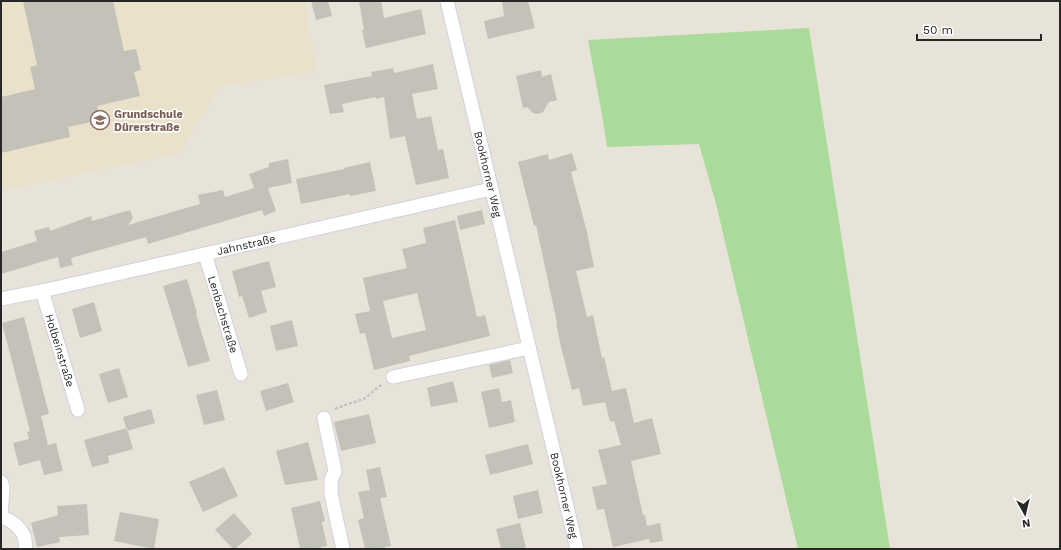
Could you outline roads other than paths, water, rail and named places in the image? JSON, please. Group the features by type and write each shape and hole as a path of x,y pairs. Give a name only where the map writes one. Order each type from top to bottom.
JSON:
{"street":[{"name":"Bookhorner Weg","path":"447,1 577,549"},
{"name":"Jahnstraße","path":"1,299 491,189"},
{"name":"Lenbachstraße","path":"206,254 241,374"},
{"name":"Holbeinstraße","path":"42,291 78,410"},
{"path":"392,377 529,348"},
{"path":"324,418 335,471 331,480 331,494 343,549"},
{"path":"1,482 3,487 1,517 13,522 21,530 24,538 25,549"}],"place":[{"name":"Grundschule Dürerstraße","path":"100,120"}]}
